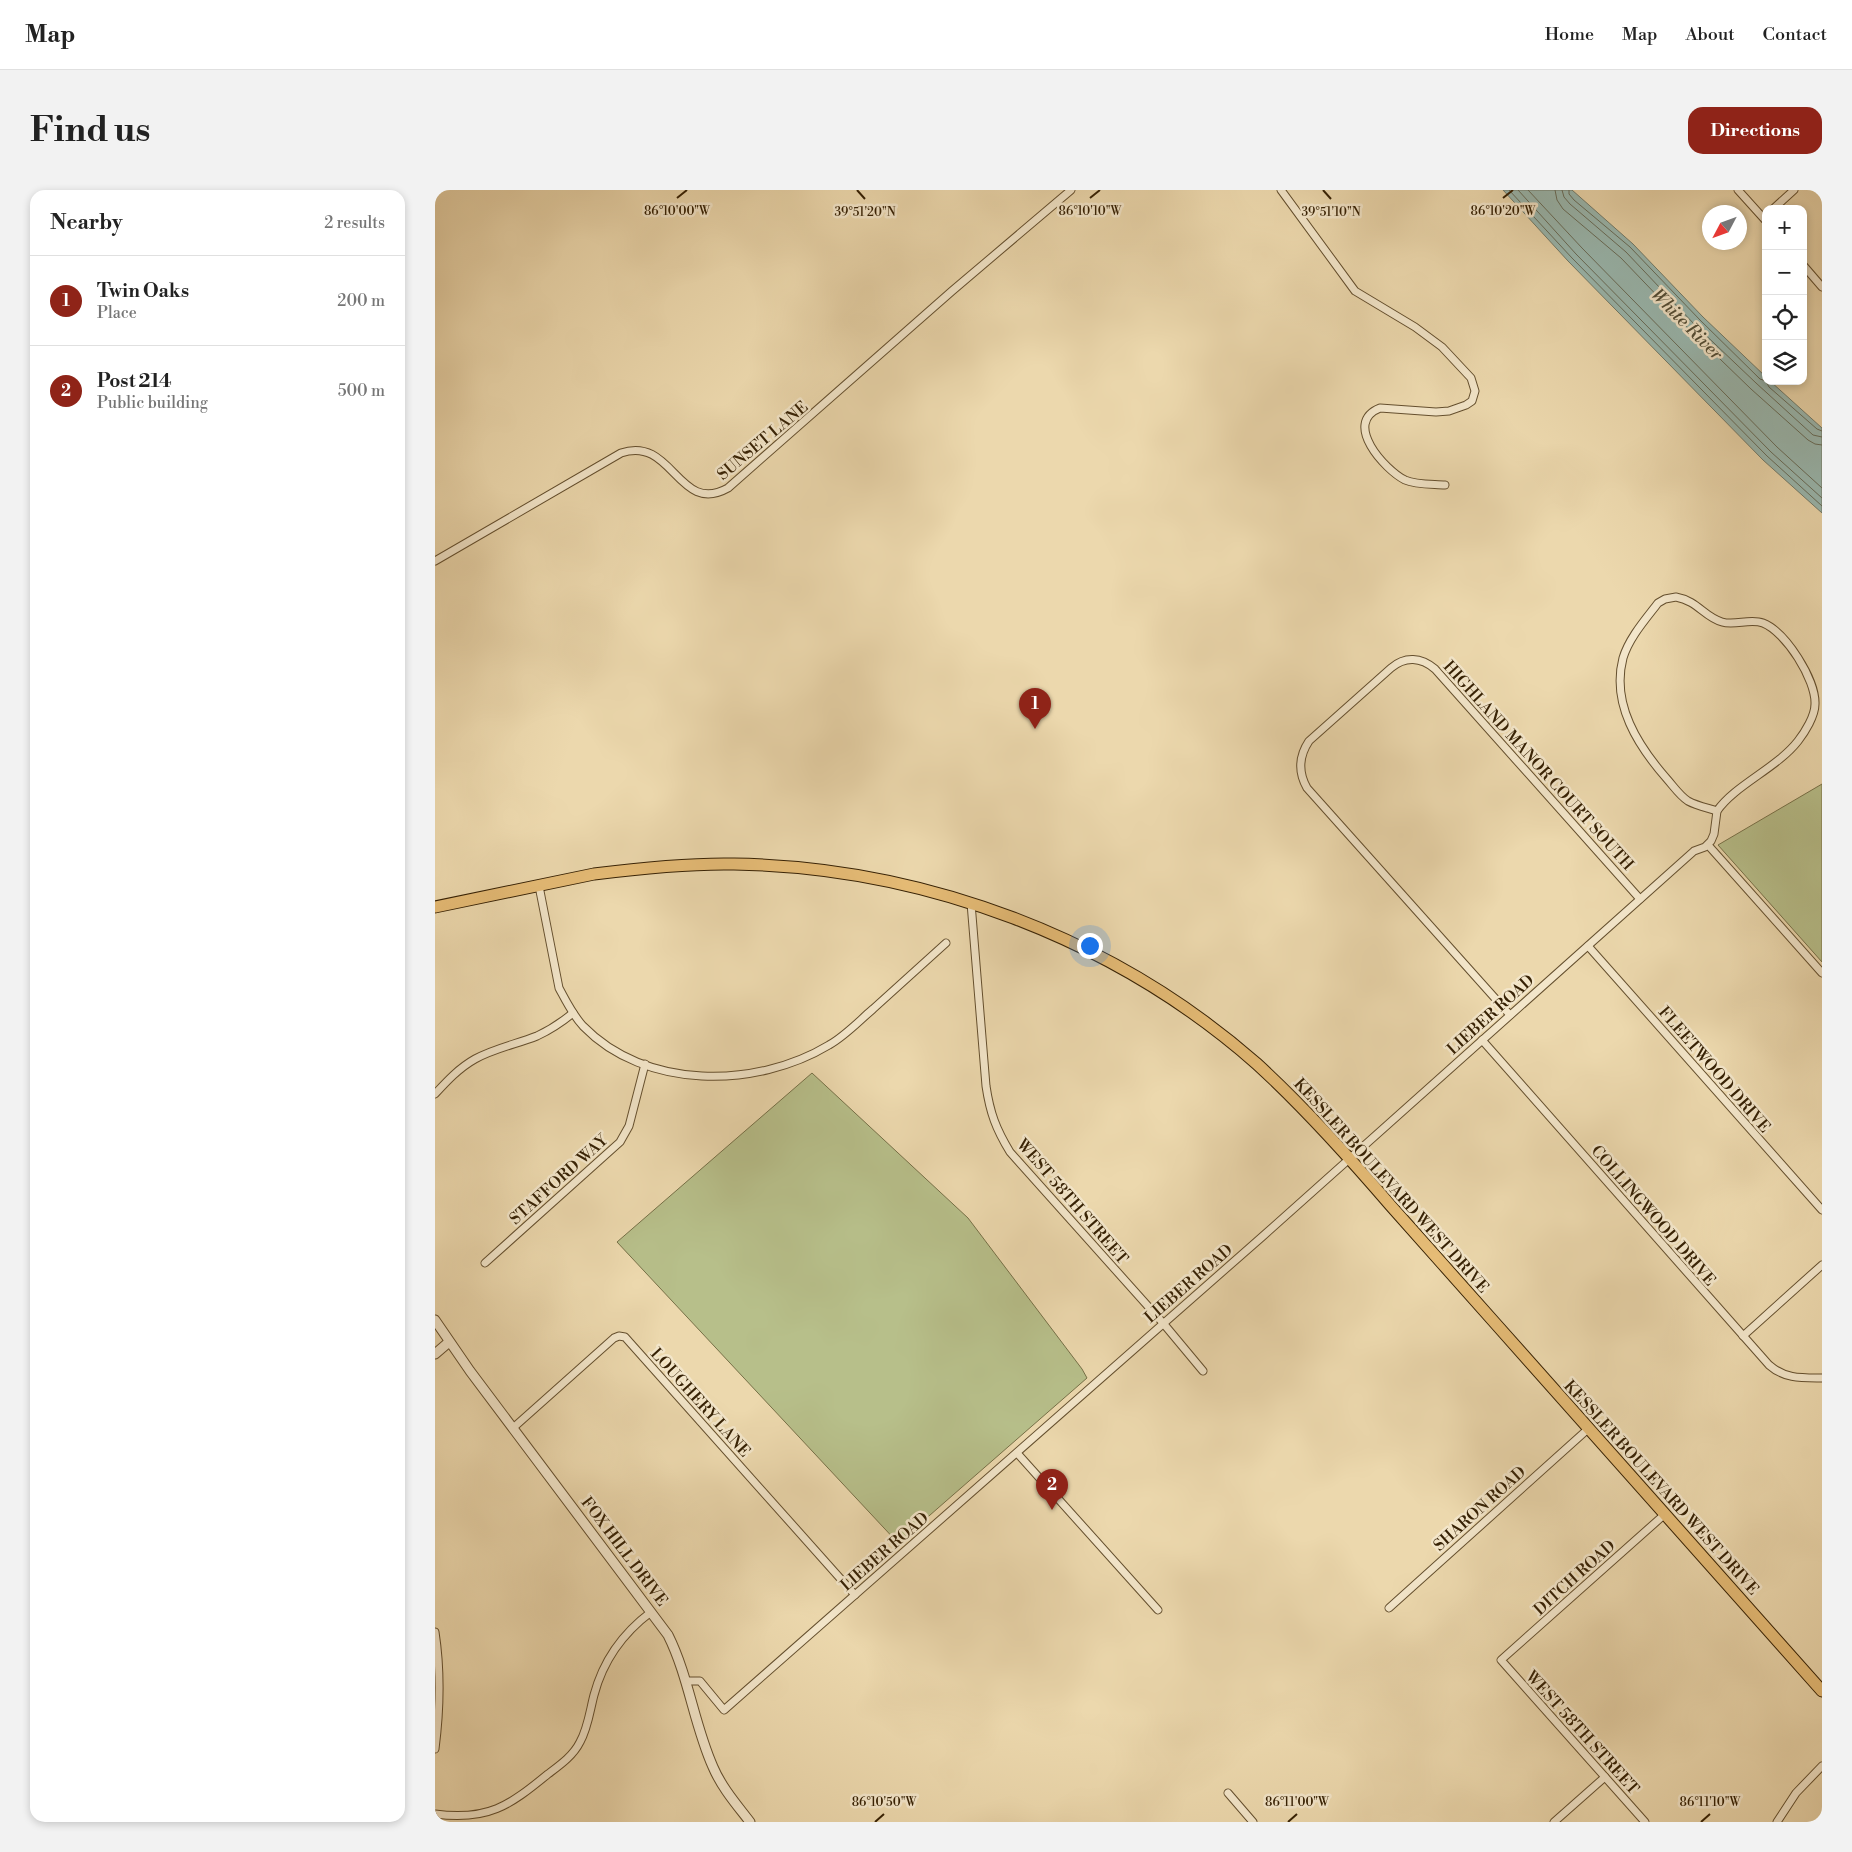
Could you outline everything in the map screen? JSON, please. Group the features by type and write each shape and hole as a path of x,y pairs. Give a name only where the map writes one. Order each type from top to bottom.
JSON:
{"main road":[{"name":"KESSLER BOULEVARD WEST DRIVE","path":"435,907 594,874 647,868 706,864 759,865 825,871 877,879 971,903 1036,927 1079,947 1145,982 1227,1040 1256,1064 1305,1110 1350,1158 1822,1691"}],"street":[{"name":"SUNSET LANE","path":"435,561 628,450 645,451 655,455 685,485 697,492 715,493 728,488 953,290 1071,190"},
{"path":"1281,190 1355,291 1431,337 1453,357 1471,378 1475,391 1472,401 1466,405 1449,411 1436,412 1380,408 1374,410 1368,418 1365,429 1370,448 1399,476 1411,482 1445,484"},
{"path":"1737,190 1762,215"},
{"path":"1777,205 1794,190"},
{"path":"1807,269 1822,286"},
{"path":"1717,811 1694,804 1680,795 1639,742 1623,705 1620,681 1625,651 1651,612 1660,602 1667,598 1678,598 1690,602 1712,618 1722,622 1762,622 1769,626 1780,635 1801,662 1814,691 1814,711 1806,729 1796,743 1781,758 1728,799 1717,811 1714,834 1708,845 1822,973"},
{"name":"HIGHLAND MANOR COURT SOUTH","path":"1510,1015 1305,785 1301,771 1301,761 1309,741 1393,666 1406,659 1420,660 1435,669 1640,899"},
{"name":"LIEBER ROAD","path":"686,1681 699,1681 724,1710 1163,1324 1694,851 1708,845"},
{"path":"539,886 559,988 573,1014 587,1031 611,1049 645,1064 680,1073 722,1076 759,1072 799,1061 838,1040 946,943"},
{"name":"WEST 58TH STREET","path":"971,903 986,1093 996,1127 1010,1152 1203,1371"},
{"name":"FLEETWOOD DRIVE","path":"1588,946 1822,1210"},
{"path":"435,1094 455,1073 473,1060 536,1036 573,1014"},
{"name":"COLLINGWOOD DRIVE","path":"1482,1040 1769,1365 1780,1374 1797,1379 1822,1378"},
{"name":"STAFFORD WAY","path":"485,1263 620,1142 629,1126 645,1064"},
{"path":"1743,1336 1822,1265"},
{"name":"FOX HILL DRIVE","path":"435,1320 449,1342 668,1635 679,1657 714,1770 725,1789 750,1822"},
{"name":"LOUGHERY LANE","path":"513,1428 615,1337 625,1337 855,1595"},
{"path":"435,1354 449,1342"},
{"name":"SHARON ROAD","path":"1389,1608 1588,1429"},
{"path":"1017,1453 1158,1610"},
{"name":"DITCH ROAD","path":"1501,1660 1665,1514"},
{"path":"435,1814 466,1817 497,1809 519,1798 568,1758 583,1737 597,1683 607,1660 628,1632 651,1612"},
{"path":"435,1632 440,1682 435,1749"},
{"name":"WEST 58TH STREET","path":"1501,1660 1645,1822"},
{"path":"1777,1822 1796,1793 1822,1766"},
{"path":"1554,1822 1605,1777"},
{"path":"1228,1793 1253,1822"}],"green space":[{"path":"1822,784 1822,962 1718,845"},
{"path":"812,1073 968,1218 1087,1378 898,1543 617,1242"}],"water":[{"name":"White River","path":"1503,190 1572,190 1633,244 1703,317 1762,373 1762,385 1774,385 1822,428 1822,513 1763,460 1568,261"}],"place":[{"name":"Twin Oaks","path":"1035,729"},
{"name":"Post 214","path":"1052,1510"}]}
